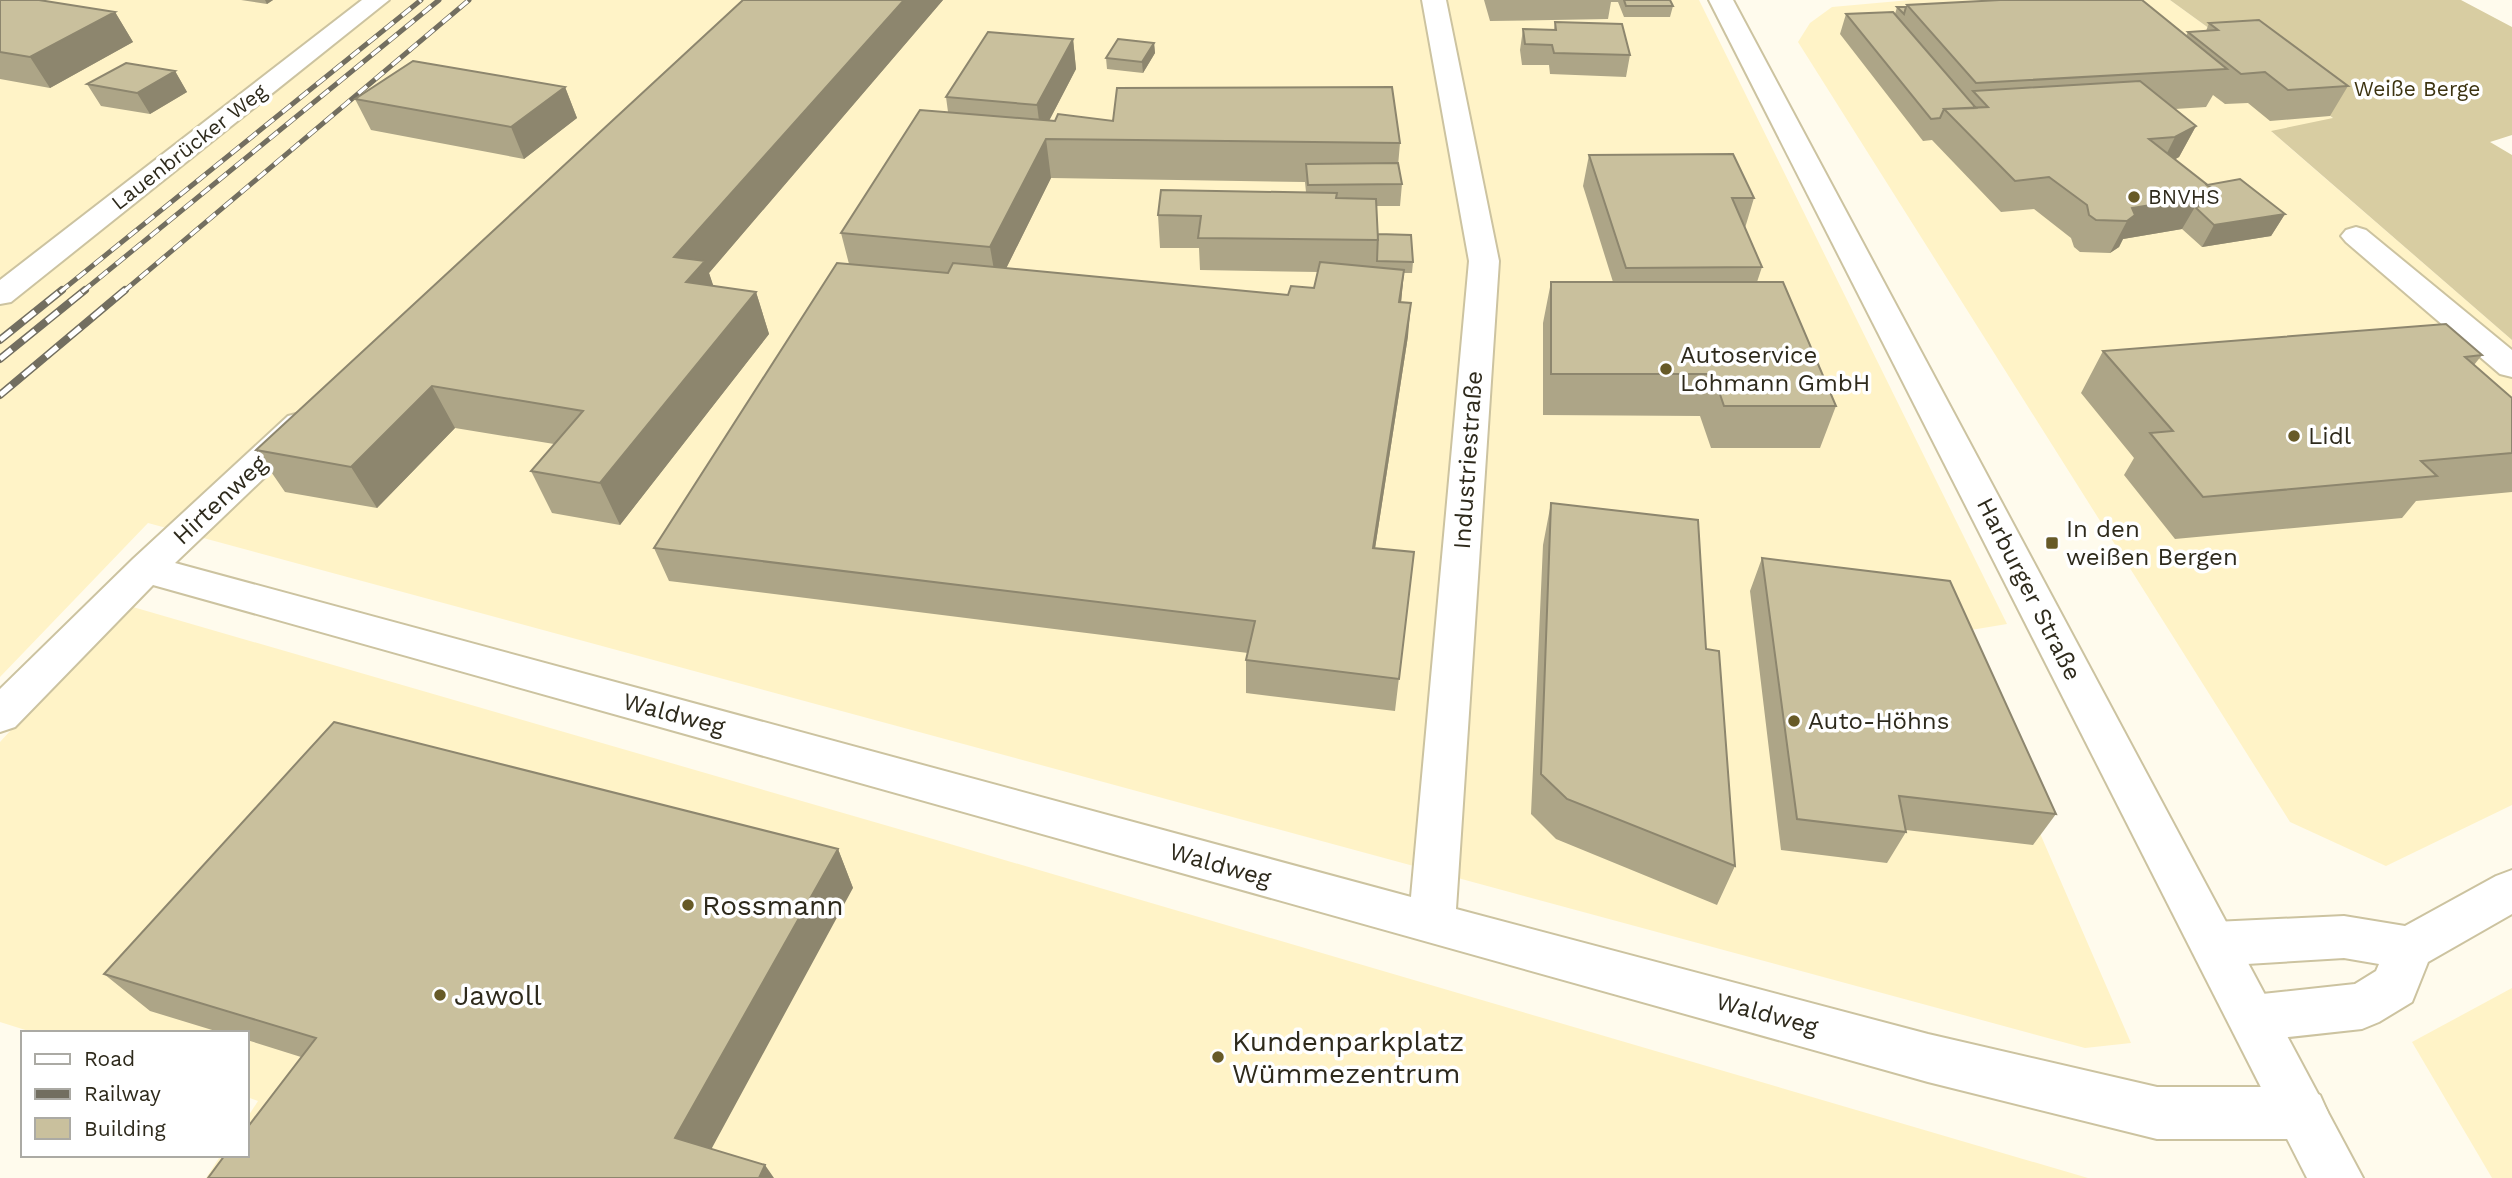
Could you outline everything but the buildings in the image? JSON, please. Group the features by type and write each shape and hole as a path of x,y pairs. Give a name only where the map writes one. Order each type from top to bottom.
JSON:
{"street":[{"name":"Lauenbrücker Weg","path":"0,295 377,0"},
{"name":"Industriestraße","path":"1432,924 1484,261 1434,0"},
{"name":"Harburger Straße","path":"1720,0 2336,1178"},
{"path":"2356,236 2512,367"},
{"name":"Hirtenweg","path":"0,715 146,569 317,408"},
{"name":"Waldweg","path":"146,569 1928,1058 2157,1112 2302,1113"},
{"path":"2214,944 2344,937 2409,948 2512,890"},
{"path":"2253,1018 2362,1006 2395,986 2409,948"}],"shaded area":[{"path":"0,0 1699,0 2007,624 1953,633 2131,1043 2085,1048 148,523 0,677"},
{"path":"1910,0 2170,0 2334,119 2272,132 2512,340 2512,805 2386,866 2290,822 1798,42 1810,23 1832,7"},
{"path":"126,605 2088,1178 206,1178 220,1157 248,1157 248,1116 258,1101 248,1097 248,1031 29,1031 0,1022 0,742"},
{"path":"2512,988 2512,1178 2492,1178 2412,1042"}],"green space":[{"name":"Weiße Berge","path":"2170,0 2461,0 2512,27 2512,135 2490,142 2512,155 2512,340 2271,131 2333,118"}],"railway":[{"path":"60,292 421,0"},
{"path":"82,292 439,0"},
{"path":"123,292 469,0"},
{"path":"0,340 62,290"},
{"path":"0,359 85,290"},
{"path":"0,395 125,290"}],"place":[{"name":"BNVHS","path":"2134,197"},
{"name":"Autoservice Lohmann GmbH","path":"1666,369"},
{"name":"Lidl","path":"2294,436"},
{"name":"In den weißen Bergen","path":"2052,543"},
{"name":"Auto-Höhns","path":"1794,721"},
{"name":"Rossmann","path":"688,905"},
{"name":"Jawoll","path":"440,995"},
{"name":"Kundenparkplatz Wümmezentrum","path":"1218,1057"}]}
